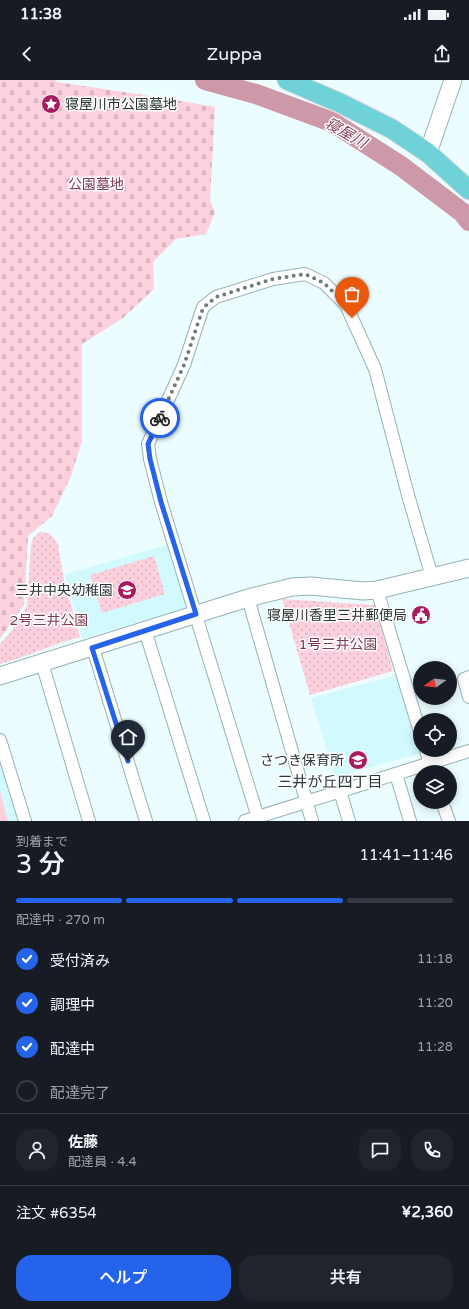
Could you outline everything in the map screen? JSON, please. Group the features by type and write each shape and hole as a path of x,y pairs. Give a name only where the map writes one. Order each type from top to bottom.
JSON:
{"main road":[{"path":"287,80 392,128 428,153 469,190"}],"street":[{"path":"428,153 453,80"},
{"path":"258,819 161,502 150,459 148,444 184,365 203,308 216,297 273,279 305,274 324,283 346,305 375,369 408,495 432,577"},
{"path":"0,676 248,598 292,587 311,586 363,591 377,590 469,568"},
{"path":"377,590 414,713"},
{"path":"248,598 312,821"},
{"path":"145,630 204,821"},
{"path":"92,648 146,821"},
{"path":"42,663 88,821"},
{"path":"469,677 464,679 469,697"},
{"path":"0,740 25,821"},
{"path":"437,765 469,751"},
{"path":"245,821 258,819 306,802 396,774 413,771"},
{"path":"396,774 410,821"},
{"path":"340,791 349,821"},
{"path":"445,809 449,821"}],"shaded area":[{"name":"三井中央幼稚園","path":"171,544 189,607 82,639 65,574"},
{"path":"402,674 414,713 413,756 335,777 311,698"},
{"path":"0,762 19,821 0,821"}],"green space":[{"name":"公園墓地","path":"0,80 55,80 57,82 215,107 210,201 215,212 206,234 176,239 153,262 154,289 123,318 82,344 82,441 71,476 52,516 28,536 24,605 0,639"},
{"name":"2号三井公園","path":"40,532 48,533 54,538 58,545 64,580 80,637 0,664 0,644 17,625 18,620 27,606 31,546 33,538"},
{"path":"154,556 165,594 102,613 90,575"},
{"name":"1号三井公園","path":"282,599 375,605 393,671 310,695"},
{"path":"0,791 8,821 0,821"}],"waterway":[{"name":"寝屋川","path":"205,80 256,94 332,122 401,166 463,213 469,221"}],"way so far":[{"path":"160,418 184,365 203,308 216,297 273,279 305,274 324,283 346,305 352,318"}],"place":[{"name":"寝屋川市公園墓地","path":"51,104"},
{"name":"三井中央幼稚園","path":"127,590"},
{"name":"寝屋川香里三井郵便局","path":"421,615"},
{"name":"さつき保育所","path":"358,760"}],"district":[{"name":"三井が丘四丁目","path":"330,782"}],"route":[{"path":"128,761 92,648 196,614 161,502 150,459 148,444 160,418"}]}
